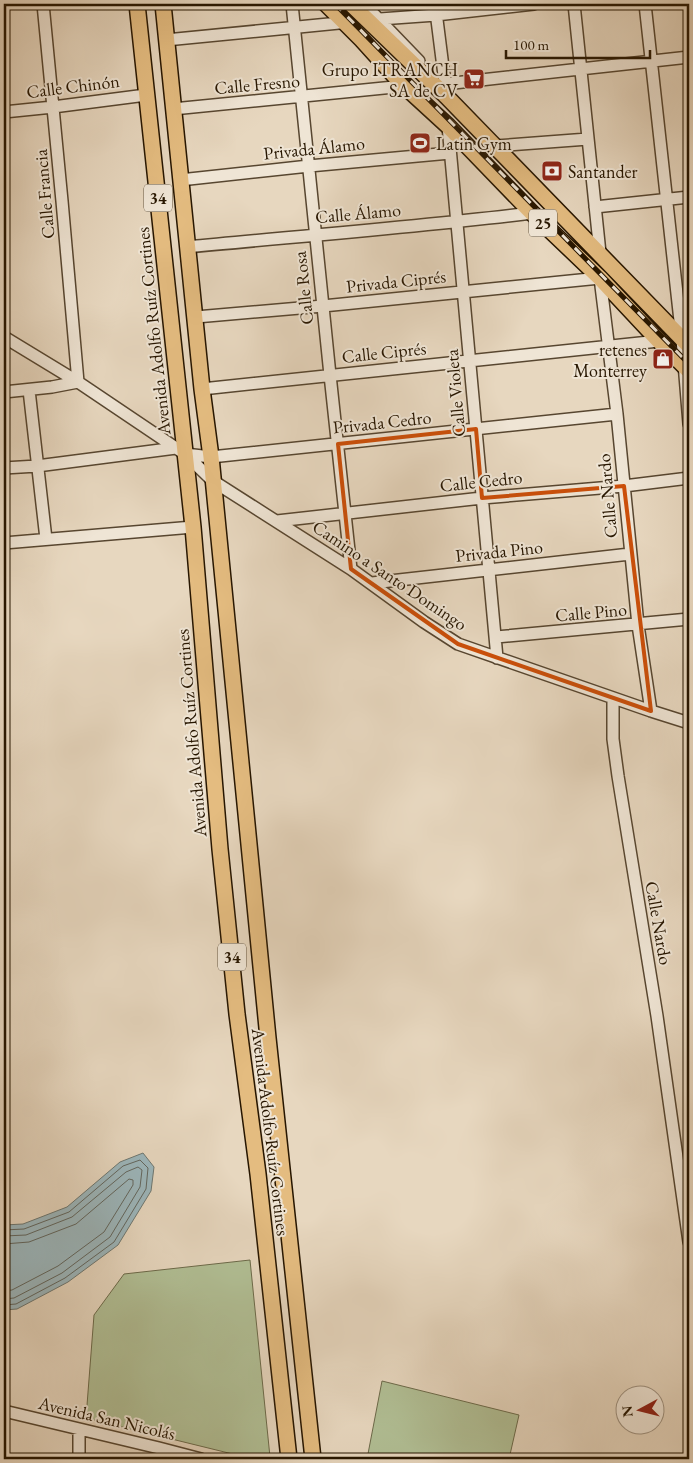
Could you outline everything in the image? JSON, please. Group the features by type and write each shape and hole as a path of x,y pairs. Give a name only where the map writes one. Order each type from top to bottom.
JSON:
{"main road":[{"name":"Avenida Adolfo Ruíz Cortines","path":"137,4 180,451 193,527 221,859 237,1014 258,1174 289,1459"},
{"name":"Avenida Adolfo Ruíz Cortines","path":"162,4 202,389 211,457 268,1038 313,1459"},
{"name":"25","path":"326,4 402,84 448,126 532,213 600,278 687,369"},
{"name":"25","path":"351,4 377,23 428,78 446,90 496,146 687,341"}],"street":[{"name":"Calle Francia","path":"43,4 78,382"},
{"name":"Calle Rosa","path":"292,4 322,306 344,513 352,569"},
{"path":"319,4 339,23 384,73 402,84"},
{"path":"364,4 377,23 436,9 534,4"},
{"path":"574,4 600,253"},
{"path":"646,4 666,199 687,341 689,424"},
{"path":"436,9 446,90 580,68 689,57"},
{"path":"166,40 339,23"},
{"name":"Calle Fresno","path":"173,109 302,97 402,84"},
{"name":"Calle Chinón","path":"4,112 146,95"},
{"name":"Calle Violeta","path":"448,126 497,658"},
{"path":"496,146 588,139"},
{"name":"Privada Álamo","path":"180,180 450,153"},
{"path":"595,207 689,197"},
{"name":"Calle Álamo","path":"187,247 456,222 532,213"},
{"name":"Privada Ciprés","path":"196,317 600,278"},
{"name":"Calle Nardo","path":"600,278 617,414 638,625 651,711"},
{"name":"Camino a Santo Domingo","path":"4,337 78,382 180,451 213,482 352,569 431,627 458,644 613,698"},
{"name":"Calle Ciprés","path":"202,389 659,341"},
{"path":"4,392 78,382"},
{"path":"29,390 46,539"},
{"name":"Privada Cedro","path":"180,451 211,457 617,414"},
{"path":"4,468 180,451"},
{"name":"Calle Cedro","path":"277,521 482,498 624,486 689,478"},
{"path":"4,543 193,527"},
{"name":"Privada Pino","path":"372,583 630,554"},
{"name":"Calle Pino","path":"496,637 689,619"},
{"path":"613,698 689,723"},
{"name":"Calle Nardo","path":"613,698 617,767 657,1016 689,1242"},
{"path":"676,1158 689,1158"},
{"name":"Avenida San Nicolás","path":"4,1411 79,1430 159,1454 201,1459"},
{"path":"79,1430 79,1459"}],"highlighted area":[{"path":"476,429 482,498 624,486 651,711 458,644 351,569 338,444"}],"green space":[{"path":"250,1260 270,1457 268,1459 253,1459 86,1418 94,1315 124,1274"},
{"path":"382,1381 519,1415 509,1459 367,1459"}],"water":[{"path":"143,1153 154,1167 151,1191 118,1245 68,1282 17,1309 4,1310 4,1225 23,1224 67,1207 120,1162"}],"railway":[{"path":"335,4 689,364"}],"place":[{"name":"Grupo ITRANCH SA de CV","path":"474,79"},
{"name":"Latin Gym","path":"420,143"},
{"name":"Santander","path":"552,171"},
{"name":"retenes Monterrey","path":"663,359"}]}
